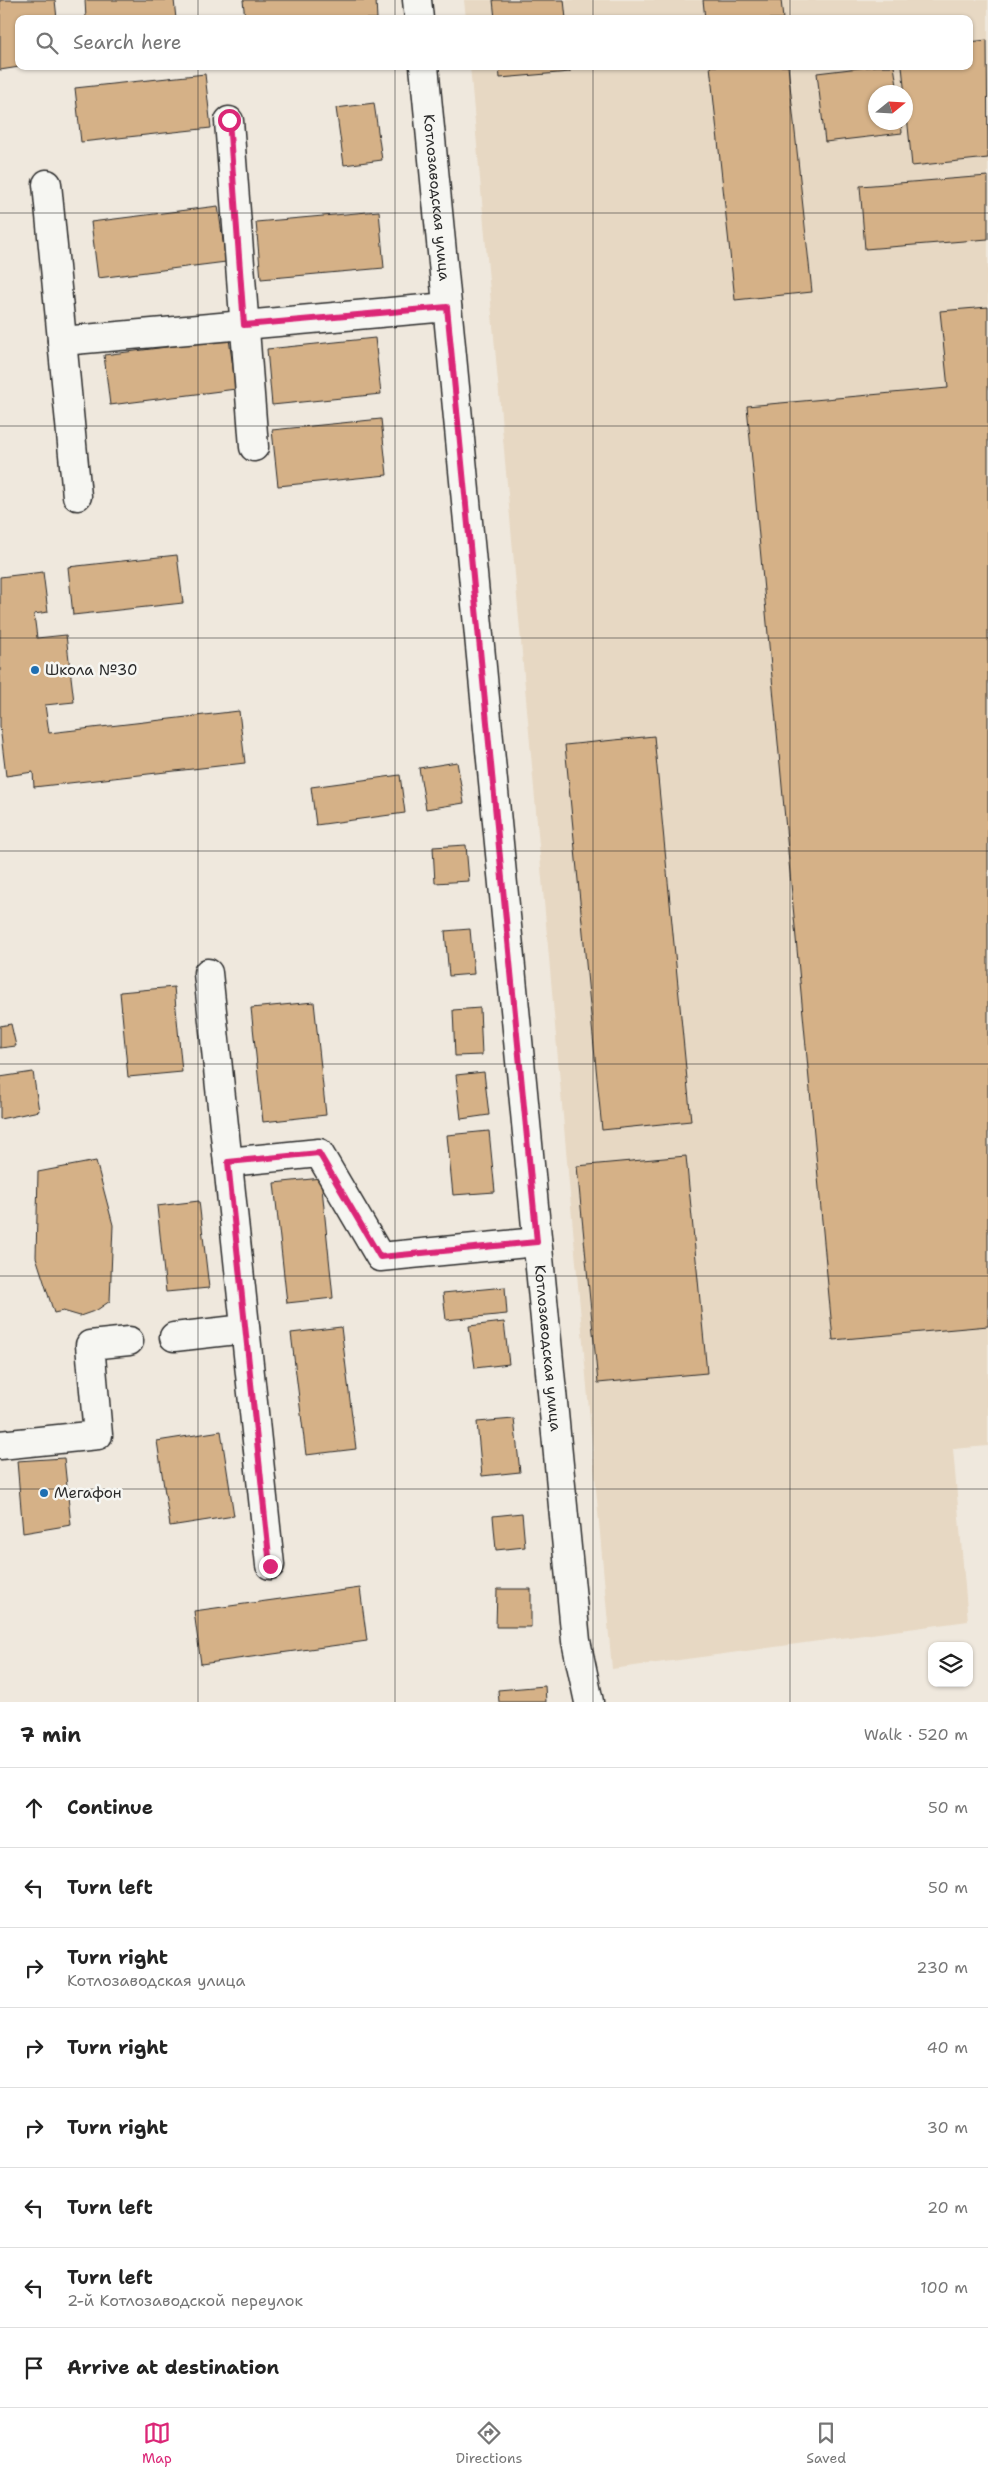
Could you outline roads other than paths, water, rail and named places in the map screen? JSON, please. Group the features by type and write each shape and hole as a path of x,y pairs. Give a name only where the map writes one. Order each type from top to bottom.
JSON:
{"street":[{"path":"417,0 419,15"},
{"name":"Котлозаводская улица","path":"424,70 576,1641 589,1702"},
{"path":"229,120 254,447"},
{"path":"47,184 77,496"},
{"path":"62,341 447,307"},
{"path":"208,973 270,1566"},
{"path":"228,1162 319,1153 380,1257 537,1242"},
{"path":"174,1337 245,1329"},
{"path":"0,1445 98,1435 90,1344 129,1341"}],"place":[{"name":"Школа №30","path":"35,670"},
{"name":"Мегафон","path":"44,1493"}]}
